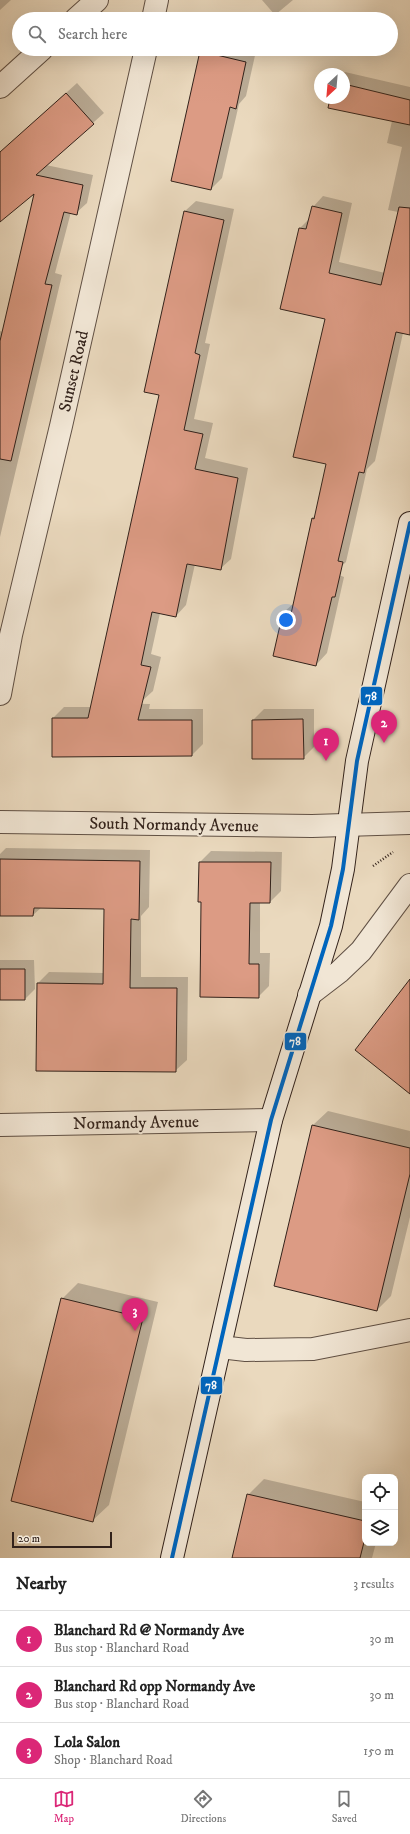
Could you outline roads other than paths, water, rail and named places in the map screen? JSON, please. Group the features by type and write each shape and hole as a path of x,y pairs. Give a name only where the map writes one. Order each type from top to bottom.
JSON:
{"street":[{"path":"84,12 97,0"},
{"path":"154,12 157,0"},
{"path":"0,87 34,56"},
{"name":"Sunset Road","path":"0,694 11,635 61,426 144,56"},
{"path":"172,1558 271,1120 331,926 342,869 357,761 410,523"},
{"name":"South Normandy Avenue","path":"0,822 347,825 410,823"},
{"path":"309,995 339,972 361,951 410,885"},
{"name":"Normandy Avenue","path":"0,1125 271,1120"},
{"path":"220,1347 246,1350 313,1349 410,1330"}],"place":[{"name":"Blanchard Rd opp Normandy Ave","path":"384,743"},
{"name":"Blanchard Rd @ Normandy Ave","path":"326,761"},
{"name":"Lola Salon","path":"135,1331"}]}
